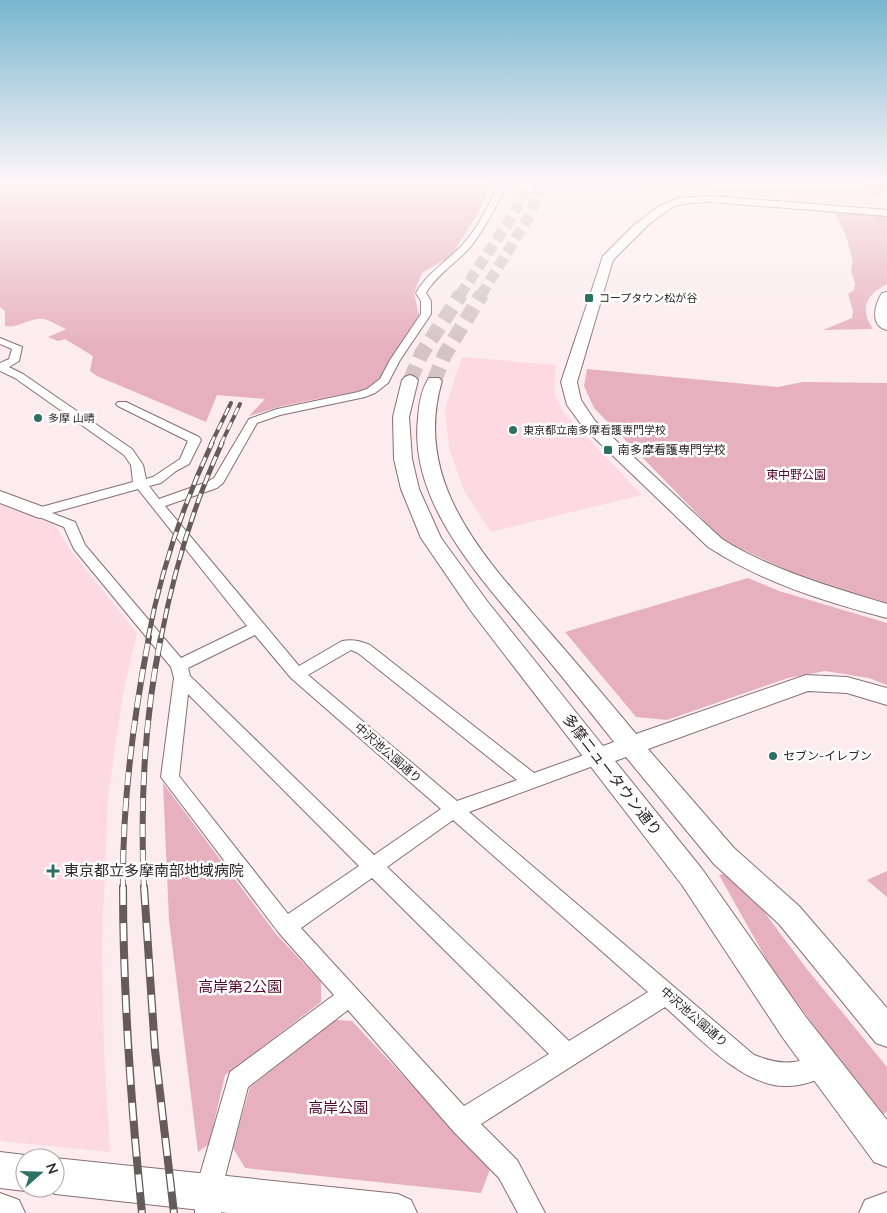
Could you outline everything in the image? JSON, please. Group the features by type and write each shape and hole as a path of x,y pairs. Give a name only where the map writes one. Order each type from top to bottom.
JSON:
{"main road":[{"path":"630,237 608,259 594,298 570,382 572,399 576,408 588,424 715,543 735,556 785,580 887,611"},
{"path":"887,296 881,309 881,315 887,326"},
{"name":"多摩ニュータウン通り","path":"887,1032 789,914 724,856 483,566 456,526 437,488 428,458 426,436 428,402 422,380 400,417 403,459 410,489 432,538 479,606 692,877 794,1026 887,1148"},
{"path":"0,497 39,512"},
{"path":"479,606 479,601 489,594 496,593 508,596"},
{"path":"598,756 806,683 826,682 843,684 860,687 887,697"},
{"path":"0,1170 15,1172"},
{"path":"65,1178 208,1203 398,1213"},
{"path":"878,1213 887,1210"},
{"path":"0,1212 6,1213"}],"street":[{"path":"158,504 212,485 219,480 253,421 277,412 361,395 371,391 384,381 395,360 426,314 426,301 421,293 422,288 443,270 473,237"},
{"path":"0,341 17,347 14,361 0,367"},
{"name":"中沢池公園通り","path":"0,367 19,376 128,452 136,465 140,484 257,628 297,674 746,1062 766,1072 786,1076 824,1066"},
{"path":"39,512 157,480 184,461 195,440 122,404"},
{"path":"39,512 70,525 79,546 180,672 372,868 568,1055"},
{"path":"180,672 257,628"},
{"path":"297,674 342,648 355,645 364,650 531,781"},
{"path":"180,672 170,777 286,927 462,1122 508,1169 532,1213"},
{"path":"286,927 454,810 598,756"},
{"path":"462,1122 667,993"},
{"path":"208,1203 238,1080 350,996"}],"shaded area":[{"name":"東京都立南多摩看護専門学校","path":"462,357 556,365 554,393 563,412 642,495 491,532 464,491 449,448 445,409"},
{"name":"東京都立多摩南部地域病院","path":"0,503 56,526 71,551 137,633 123,694 108,797 102,944 104,1053 110,1152 0,1141"}],"green space":[{"path":"0,237 463,237 451,256 422,273 414,293 419,315 381,379 372,386 358,391 282,406 249,416 265,399 217,395 206,422 97,376 90,371 93,356 65,339 58,341 48,337 66,329 44,319 15,326 5,326 5,311 0,307"},
{"path":"846,237 887,237 887,284 874,293 866,308 866,315 873,329 823,330 852,318 853,311 848,294 854,290 855,284 851,271 853,261"},
{"name":"東中野公園","path":"587,369 778,387 803,382 887,383 887,603 791,572 724,541 594,408 584,386"},
{"path":"748,578 779,591 887,623 887,685 869,678 825,671 788,678 667,720 636,717 565,632"},
{"name":"高岸第2公園","path":"163,783 276,934 321,982 321,1002 225,1075 209,1144 198,1152 169,920"},
{"path":"887,871 887,897 867,880"},
{"path":"726,873 762,909 806,968 887,1067 887,1112 881,1115 773,971 719,875"},
{"name":"高岸公園","path":"336,1020 352,1021 490,1169 481,1193 245,1168 233,1148 250,1087"}],"tunnel":[{"path":"460,295 499,237"},
{"path":"481,295 517,237"},
{"path":"410,380 422,353 461,294"},
{"path":"434,381 445,354 482,294"}],"railway":[{"path":"211,444 231,403"},
{"path":"221,444 240,404"},
{"path":"148,638 159,588 182,514 212,443"},
{"path":"161,638 172,588 193,514 222,443"},
{"path":"123,887 124,825 130,762 138,699 149,637"},
{"path":"144,889 143,794 147,731 161,637"},
{"path":"123,887 124,969 128,1050 142,1213"},
{"path":"144,887 155,1050 174,1213"}],"place":[{"name":"コープタウン松が谷","path":"589,298"},
{"name":"多摩 山晴","path":"38,418"},
{"name":"東京都立南多摩看護専門学校","path":"513,430"},
{"name":"南多摩看護専門学校","path":"608,450"},
{"name":"セブン-イレブン","path":"773,756"},
{"name":"東京都立多摩南部地域病院","path":"53,871"}]}
